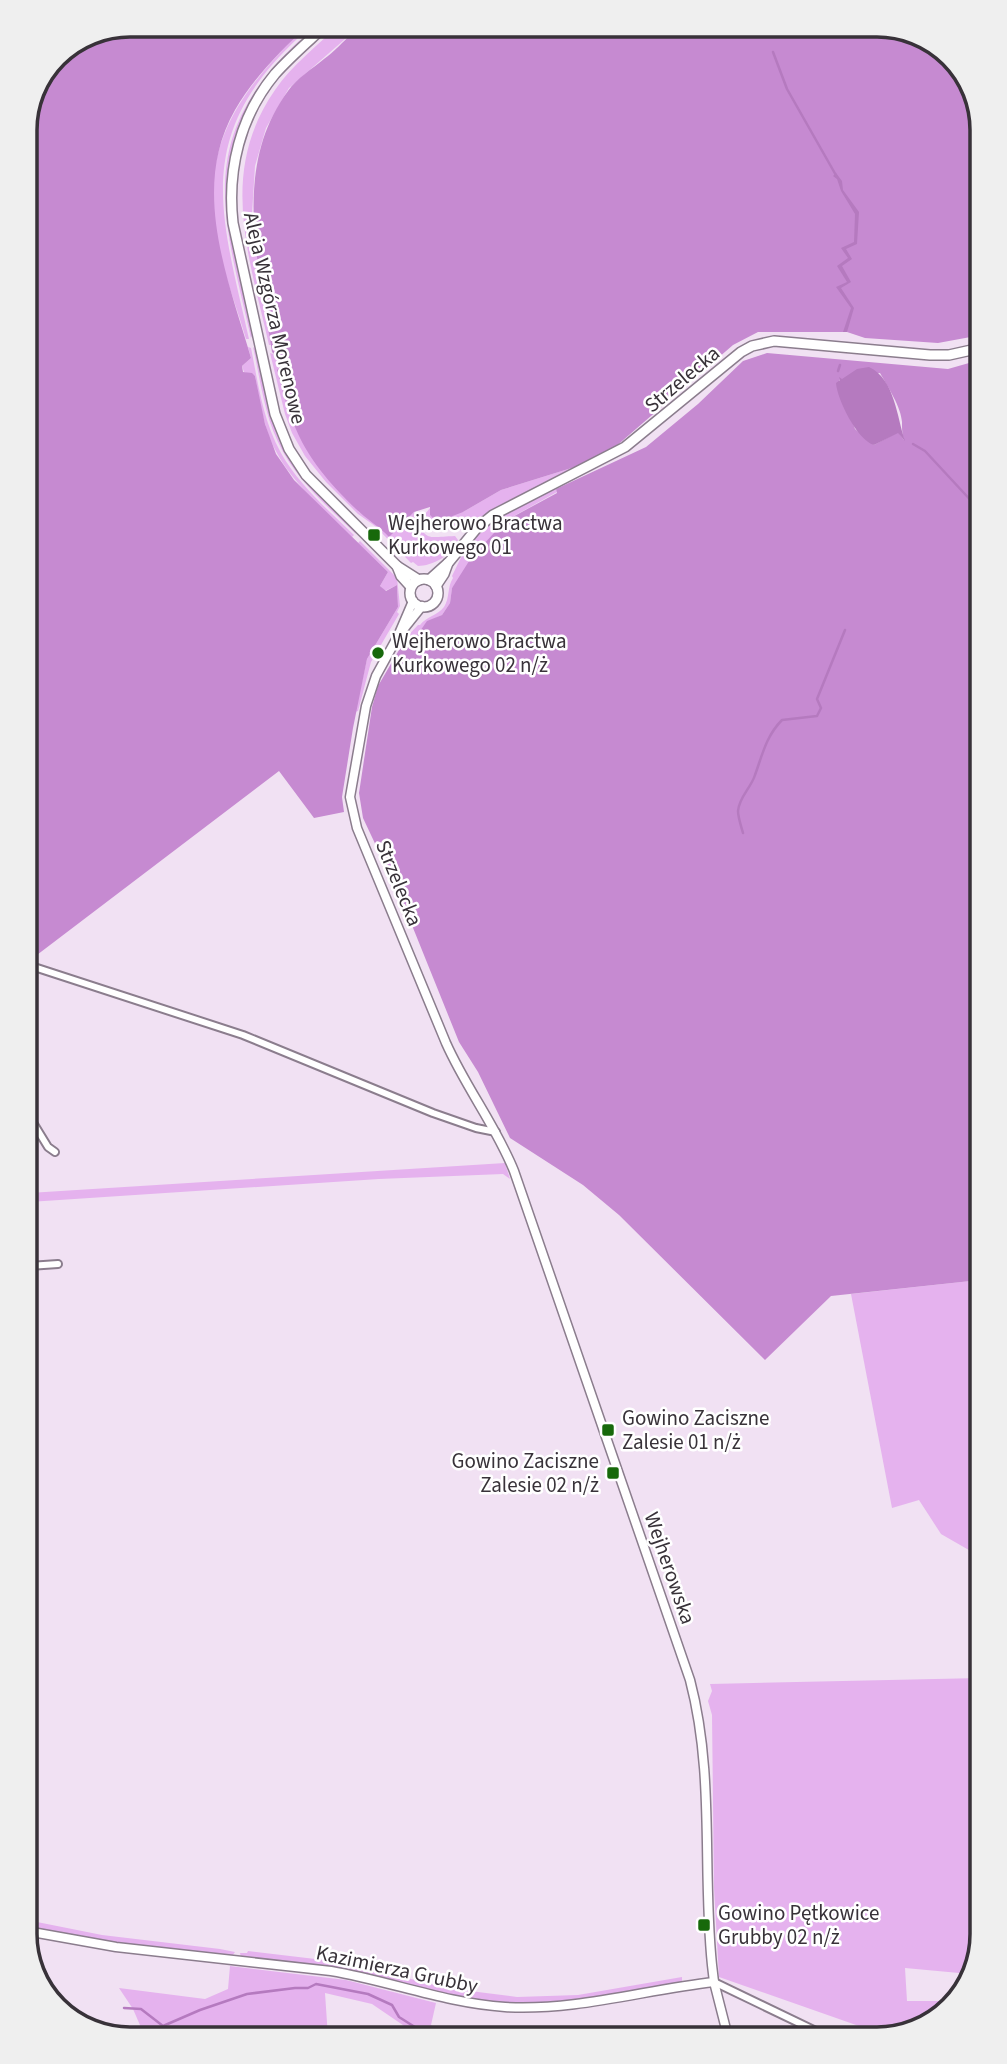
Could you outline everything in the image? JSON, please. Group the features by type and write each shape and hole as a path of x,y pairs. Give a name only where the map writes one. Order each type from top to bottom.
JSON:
{"main road":[{"name":"Aleja Wzgórza Morenowe","path":"313,37 275,75 254,104 233,168 233,223 275,414 284,439 306,475 397,566 424,583"},
{"name":"Strzelecka","path":"418,604 432,604 437,596 424,583 444,574 449,562 477,528 493,515 625,447 726,363 752,346 774,341 940,355 970,350"},
{"path":"418,604 410,592 424,583"}],"street":[{"name":"Strzelecka","path":"418,604 376,676 368,698 352,783 351,807 357,828 446,1043 459,1071 496,1132"},
{"path":"37,970 243,1035 433,1113 496,1132"},
{"path":"37,1128 48,1147 55,1152"},
{"name":"Wejherowska","path":"496,1132 531,1220 690,1681 699,1714 706,1777 714,1982 725,2027"},
{"path":"37,1265 58,1264"},
{"name":"Kazimierza Grubby","path":"37,1934 116,1947 331,1971 435,1997 499,2006 579,2005 714,1982"},
{"path":"714,1982 808,2027"}],"shaded area":[{"path":"295,37 298,38 264,74 242,109 229,144 223,179 224,215 249,339 246,339 216,235 213,191 222,140 232,118 244,97"},
{"path":"296,37 251,86 235,110 222,140 215,171 214,202 218,234 232,297 251,358 242,366 243,372 255,376 265,424 276,454 294,480 388,572 380,586 386,591 397,585 398,607 367,659 342,797 344,812 314,818 279,771 37,955 37,124 46,89 56,73 83,49 112,39"},
{"path":"326,37 347,37 289,88 266,128 255,166 252,214 269,345 247,247 243,183 247,152 258,121 275,90 297,64"},
{"path":"348,37 883,37 918,46 929,52 955,78 968,112 970,337 938,343 865,338 847,332 758,332 733,345 614,448 578,466 501,490 463,512 437,522 430,515 430,507 414,512 389,537 339,492 304,446 290,413 277,370 285,363 283,357 272,352 256,251 254,184 270,121 292,86"},
{"path":"300,40 266,79 245,113 233,146 228,180 229,215 253,334 251,338 232,253 226,215 225,180 231,145 244,111 266,76"},
{"path":"836,173 842,181 843,190 859,212 857,244 846,249 852,259 842,266 851,282 841,288 854,308 847,332 843,332 851,308 836,287 847,282 837,266 848,258 841,248 854,242 855,214 833,176"},
{"path":"248,347 251,348 265,415 281,453 305,486 354,535 352,537 302,488 273,446 266,427 255,376 244,372 242,366 251,358"},
{"path":"253,347 256,350 270,414 285,451 317,492 356,534 312,491 285,455 269,419"},
{"path":"270,353 283,357 285,363 278,367 359,512 389,536 414,512 421,529 428,536 455,536 458,540 447,555 424,565 411,563 326,482 305,456 292,433"},
{"path":"767,353 948,369 970,363 970,1281 831,1296 765,1360 619,1215 583,1185 510,1138 478,1072 459,1042 403,903 363,818 359,793 372,707 378,686 399,650 418,634 427,621 442,615 450,603 452,588 471,558 505,521 557,493 556,489 646,447 698,404 743,361","holes":["880,373 901,416 904,440 898,432 874,445 855,429 839,380"]},
{"path":"869,367 878,373 890,390 905,441 898,433 874,445 868,442 844,408 837,390 839,377 842,379 857,369"},
{"path":"578,466 496,507 467,532 454,528 434,529 428,524 425,514 430,508 431,511 463,512 501,490"},
{"path":"555,487 557,492 505,521 452,588 450,603 442,615 427,622 418,634 400,649 401,643 418,625 444,607 452,576 476,536 507,512"},
{"path":"360,541 397,578 400,606 397,612 399,614 371,662 358,711 355,712 352,709 356,708 367,659 398,607 397,585 385,591 380,586 388,572 358,543"},
{"path":"505,1163 510,1179 503,1174 379,1179 37,1201 37,1192"},
{"path":"970,1281 970,1551 941,1534 919,1500 892,1508 851,1294"},
{"path":"970,1678 969,1946 962,1973 905,1968 907,2001 941,2001 924,2015 895,2025 862,2027 719,1977 714,1888 712,1715 708,1701 712,1691 710,1684"},
{"path":"37,1922 102,1935 235,1952 232,1956 123,1945 37,1930"},
{"path":"248,1951 349,1963 446,1988 517,1997 578,1995 682,1977 682,1984 551,2002 471,2000 241,1957 240,1953"},
{"path":"230,1966 346,1980 436,2003 431,2025 434,2027 406,2027 372,2004 325,1993 327,2027 141,2027 119,1988 205,1999 228,1989"}],"waterway":[{"path":"773,52 787,89 837,177"},
{"path":"838,371 840,365"},
{"path":"913,444 925,451 970,500"},
{"path":"743,833 738,816 739,806 753,780 768,739 782,720 817,716 821,708 817,699 845,630"},
{"path":"124,2008 141,2009 163,2026 247,1994 308,1988 316,1984 368,1994 392,2005 399,2017 415,2027"}],"place":[{"name":"Wejherowo Bractwa Kurkowego 01","path":"374,535"},
{"name":"Wejherowo Bractwa Kurkowego 02 n/ż","path":"378,653"},
{"name":"Gowino Zaciszne Zalesie 01 n/ż","path":"608,1430"},
{"name":"Gowino Zaciszne Zalesie 02 n/ż","path":"613,1473"},
{"name":"Gowino Pętkowice Grubby 02 n/ż","path":"704,1925"}]}
